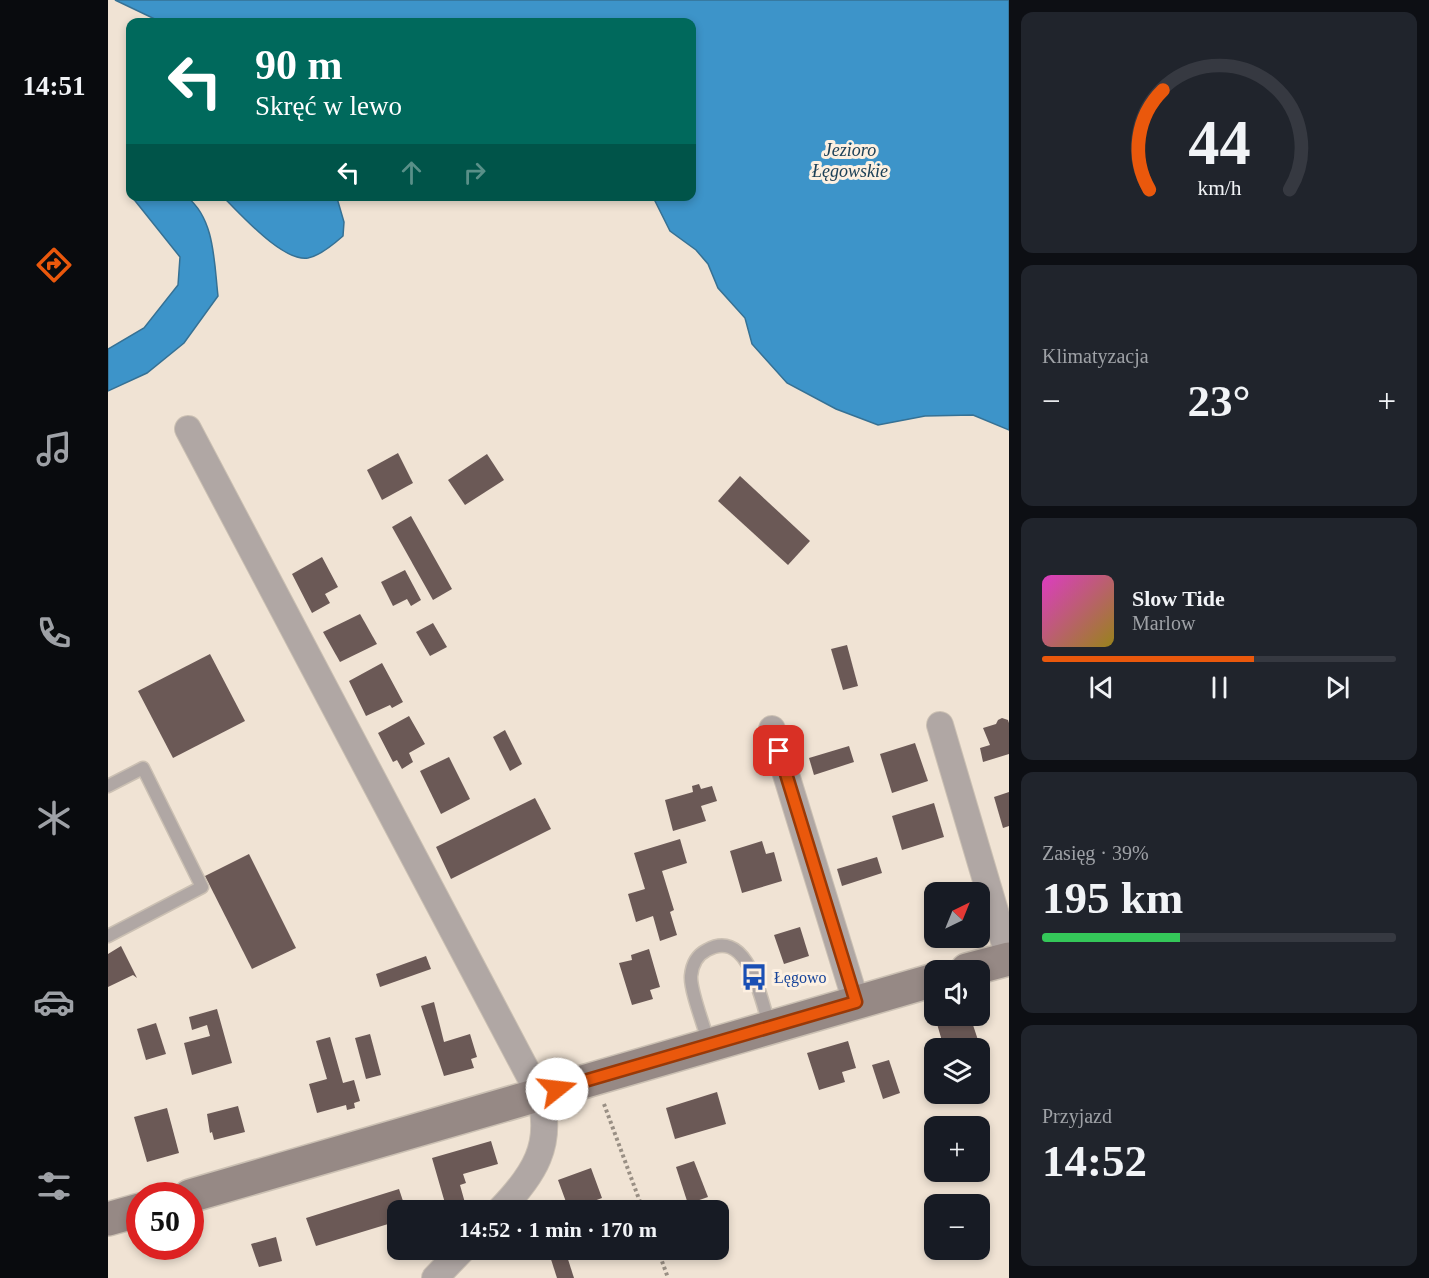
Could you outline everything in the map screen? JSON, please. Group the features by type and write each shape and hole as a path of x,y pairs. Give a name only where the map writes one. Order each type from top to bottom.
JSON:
{"main road":[{"path":"990,964 1009,958"},
{"path":"204,1192 924,983"},
{"path":"108,1219 126,1214"}],"street":[{"path":"188,429 539,1094 544,1112 544,1141 534,1168 522,1187 510,1200"},
{"path":"940,725 1009,958"},
{"path":"772,729 856,1002"},
{"path":"435,1278 452,1260"}],"lane":[{"path":"108,786 144,768 202,887 108,936"},
{"path":"710,1045 691,979 693,965 708,949 729,947 740,952 750,966 770,1027"}],"path":[{"path":"594,1078 639,1200"},
{"path":"662,1260 668,1278"}],"water":[{"name":"Jezioro Łęgowskie","path":"115,0 1009,0 1009,430 973,415 925,416 878,425 836,409 787,383 752,344 745,318 718,288 708,264 696,250 670,231 655,201 696,201 696,18 153,18"},
{"path":"135,201 191,201 196,206 203,217 212,242 218,296 184,343 147,373 108,391 108,349 144,328 178,285 180,257"},
{"path":"227,201 338,201 344,222 343,236 317,255 308,258 298,257 274,245"}],"building":[{"path":"398,453 413,483 382,500 367,470"},
{"path":"487,454 504,480 465,505 448,480"},
{"path":"740,476 810,541 788,565 718,501"},
{"path":"411,516 452,589 433,600 392,527"},
{"path":"322,557 338,587 325,594 330,603 312,613 292,574"},
{"path":"405,570 421,600 411,606 407,599 393,606 381,582"},
{"path":"360,614 377,644 340,662 323,632"},
{"path":"433,623 447,647 430,656 416,632"},
{"path":"847,645 858,686 843,690 831,649"},
{"path":"210,654 245,721 173,758 138,691"},
{"path":"382,663 403,702 366,716 349,681"},
{"path":"409,716 425,744 409,753 413,762 402,769 397,760 393,762 378,733"},
{"path":"1002,718 1008,720 1009,723 1009,754 983,762 980,748 990,745 983,728 996,724"},
{"path":"505,730 522,764 510,771 493,737"},
{"path":"915,743 928,781 892,793 880,754"},
{"path":"849,746 854,762 814,775 809,758"},
{"path":"449,757 470,799 441,814 420,771"},
{"path":"699,784 701,789 712,786 717,801 701,806 706,821 673,831 665,800 693,792 692,786"},
{"path":"1009,792 1009,826 1003,828 994,797"},
{"path":"535,798 551,829 451,879 436,847"},
{"path":"934,803 944,837 902,850 892,816"},
{"path":"680,839 687,863 662,871 674,910 670,912 677,935 660,941 653,916 636,922 628,894 645,889 634,853"},
{"path":"762,841 766,854 774,852 782,881 742,893 730,851"},
{"path":"249,854 296,948 252,969 205,876"},
{"path":"877,857 882,873 842,886 837,869"},
{"path":"800,927 809,956 784,964 774,935"},
{"path":"121,946 137,978 133,975 108,987 108,954"},
{"path":"649,949 660,987 650,990 653,999 632,1005 619,963 632,960 631,955"},
{"path":"426,956 431,969 380,987 376,974"},
{"path":"434,1002 444,1042 470,1034 477,1057 471,1059 474,1068 444,1076 421,1006"},
{"path":"217,1009 232,1063 192,1075 184,1043 210,1036 207,1025 192,1030 189,1017"},
{"path":"156,1023 166,1054 146,1060 137,1029"},
{"path":"938,1026 973,1026 977,1038 941,1038"},
{"path":"370,1034 381,1075 366,1079 355,1038"},
{"path":"330,1037 343,1083 354,1080 360,1101 354,1103 355,1108 347,1110 346,1105 317,1113 309,1084 327,1079 316,1041"},
{"path":"848,1041 856,1068 842,1072 845,1082 819,1090 807,1053"},
{"path":"889,1060 900,1093 883,1099 872,1065"},
{"path":"717,1092 726,1124 675,1139 666,1108"},
{"path":"238,1106 245,1132 214,1140 212,1132 210,1133 207,1114"},
{"path":"167,1108 179,1153 147,1162 134,1117"},
{"path":"491,1141 498,1164 463,1174 466,1183 460,1185 464,1200 444,1200 432,1158"},
{"path":"694,1161 708,1197 687,1200 676,1167"},
{"path":"591,1168 602,1198 565,1200 558,1180"},
{"path":"399,1189 403,1200 387,1200 387,1224 316,1246 306,1218"},
{"path":"276,1237 282,1261 259,1267 251,1244"},
{"path":"551,1260 568,1260 574,1278 557,1278"}],"place":[{"name":"Łęgowo","path":"754,977"}],"route":[{"path":"557,1089 856,1002 779,751"}]}
